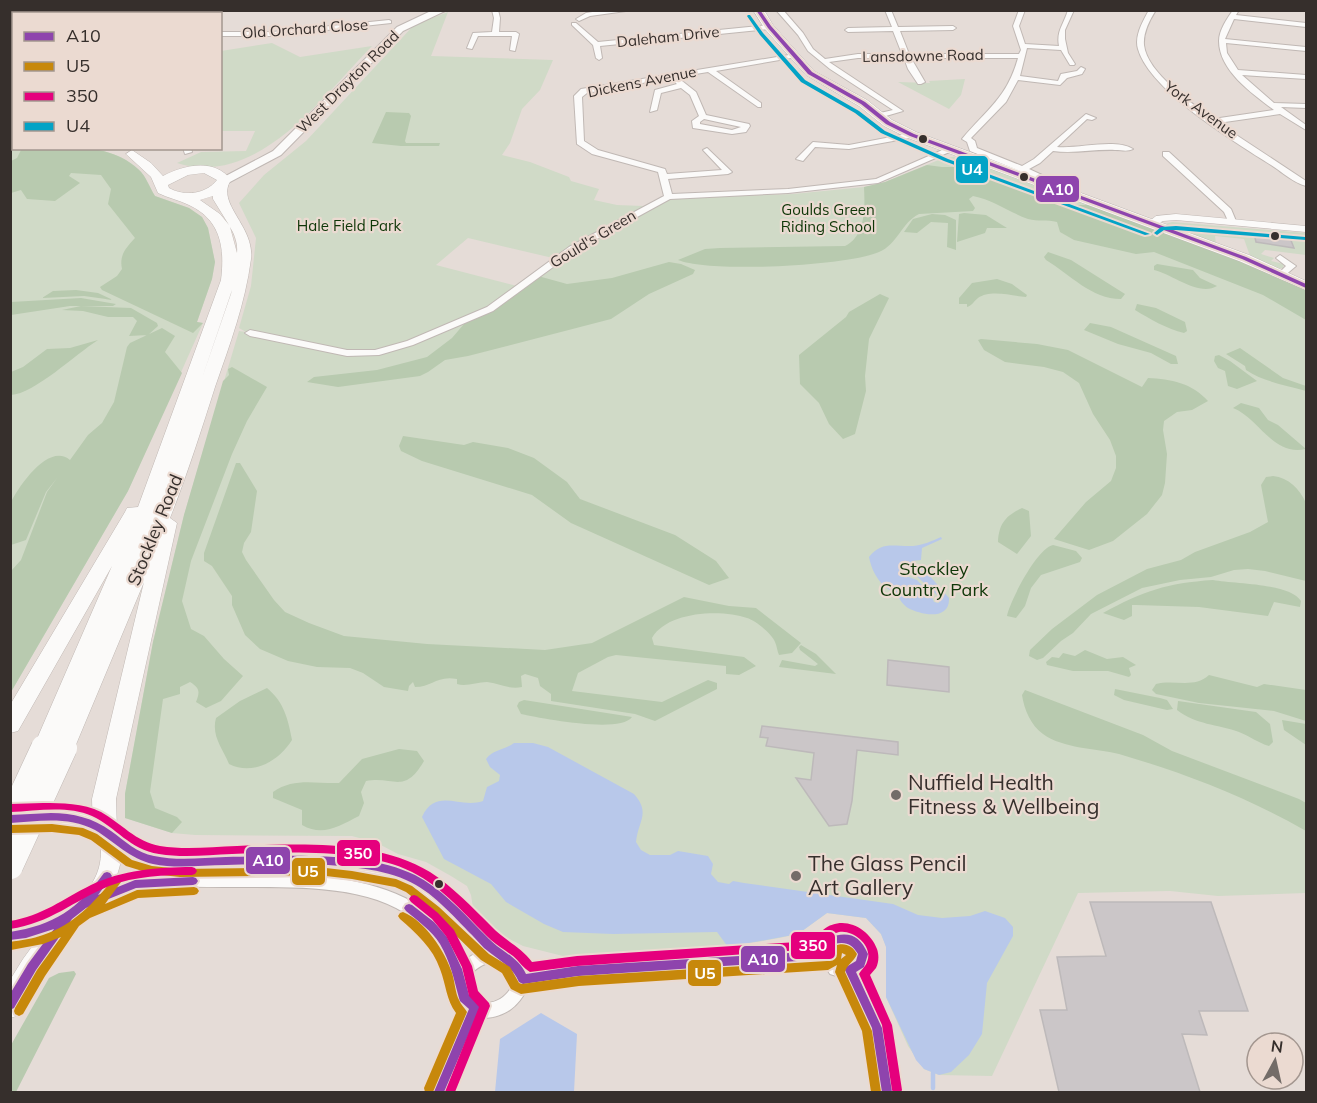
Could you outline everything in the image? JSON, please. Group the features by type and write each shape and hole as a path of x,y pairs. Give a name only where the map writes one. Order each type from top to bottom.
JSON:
{"main road":[{"name":"West Drayton Road","path":"222,183 266,160 288,142 398,31 419,19 443,10"},
{"path":"758,10 769,27 810,73 863,103 879,116 912,135 1284,274 1306,286"},
{"name":"West Drayton Road","path":"201,170 236,165 288,142"},
{"path":"122,150 220,174 222,183 201,195 178,196"},
{"path":"132,154 152,170 163,183 174,175 201,170"},
{"name":"Stockley Road","path":"10,866 152,497 226,288 230,264 228,242 218,218 204,206 165,191 163,183"},
{"name":"Stockley Road","path":"10,820 54,748 172,490 236,304 245,263 241,234 220,199 219,192 222,183"},
{"path":"10,725 166,455"},
{"path":"107,835 104,799 164,541 172,490"},
{"path":"10,1006 32,967 77,911"}],"street":[{"path":"495,10 497,18 495,34"},
{"path":"608,11 630,10"},
{"path":"779,10 801,34 810,50 899,111 879,116"},
{"path":"888,10 906,56 921,82"},
{"path":"1022,10 1016,26 1024,50 1017,78 1003,100 966,139 971,141 973,149 977,152 1038,175 1034,180"},
{"name":"York Avenue","path":"1153,10 1144,24 1141,38 1142,52 1148,65 1171,91 1306,184"},
{"name":"Daleham Drive","path":"608,11 584,14 576,22 596,44 769,27"},
{"path":"1071,11 1069,21 1062,29 1061,39 1072,64"},
{"path":"1306,25 1234,14 1222,41 1224,54 1236,72 1274,105 1306,128"},
{"name":"Old Orchard Close","path":"222,34 272,34 389,22"},
{"path":"848,30 953,28"},
{"path":"470,48 475,34 516,34 513,50"},
{"path":"1222,41 1306,49"},
{"path":"596,44 599,58"},
{"path":"1023,46 1064,48"},
{"name":"Dickens Avenue","path":"664,177 662,171 595,152 580,142 578,96 584,91 595,88 795,56"},
{"name":"Lansdowne Road","path":"825,61 858,56 1022,56"},
{"path":"1060,83 1064,76 1076,76 1081,69"},
{"path":"710,70 758,105"},
{"path":"1236,72 1306,78"},
{"path":"672,76 693,94 703,117"},
{"path":"1017,78 1071,84"},
{"path":"911,83 930,82"},
{"path":"653,110 658,92 682,85"},
{"path":"1274,105 1306,106"},
{"path":"1214,122 1282,111"},
{"path":"1023,169 1037,161 1086,116 1092,118"},
{"path":"703,117 746,126 743,130 732,132 696,126 696,121 703,117"},
{"path":"800,159 814,140 849,147 912,135"},
{"path":"1050,148 1061,150 1101,144 1129,149"},
{"path":"668,196 664,177 728,172 707,150"},
{"name":"Gould's Green","path":"250,333 347,352 375,353 410,343 490,309 572,249 668,196 788,191 878,181 950,150"},
{"path":"1171,157 1228,211 1232,221"},
{"path":"1151,224 1160,218 1171,217 1306,229"},
{"path":"1280,258 1291,266 1284,274"},
{"path":"10,820 71,819 89,822 132,853 154,860 303,859 339,861 393,871 414,879 445,904 471,927 494,954"},
{"path":"77,911 107,876 111,860 107,835"},
{"path":"10,936 31,933 125,887 157,881 301,882 374,892 406,906 423,918 444,943 460,978"},
{"path":"842,937 854,940 862,949 863,959 860,964 850,970 832,965 826,955 831,941 842,937"},
{"path":"494,954 511,958 517,964 523,979 520,992 510,1003 490,1011 476,1008 464,999 459,986 460,978 472,961 494,954"},
{"path":"523,979 578,971 826,955"},
{"path":"850,970 877,1028 887,1092"},
{"path":"439,1092 476,1008"}],"green space":[{"name":"Stockley Country Park","path":"448,12 431,56 553,60 540,90 522,109 510,143 502,155 530,162 569,177 571,181 599,189 594,200 617,205 643,206 664,199 793,194 864,187 885,182 941,159 964,155 1306,286 1306,893 1218,896 1170,891 1078,893 992,1076 939,1075 924,1069 908,1046 886,997 886,946 881,934 866,918 827,913 798,934 728,947 595,958 567,957 523,946 502,935 473,908 467,886 426,862 398,854 377,843 352,836 172,833 125,818 125,794 153,642 184,515 239,331 246,332 239,328 251,286 256,238 239,203 264,175 306,141 414,25","holes":["468,238 557,259 521,287 436,265"]},
{"path":"272,43 300,57 372,46 310,112 286,133 261,150 235,162 207,167 177,163 201,152 246,151 255,131 222,131 222,51"},
{"path":"965,79 961,95 949,109 898,82 930,83 929,81"},
{"path":"386,112 409,113 411,116 406,143 440,143 439,146 372,143"},
{"path":"11,134 12,150 99,150 125,160 141,172 155,196 189,208 202,217 208,228 215,262 212,279 197,322 203,323 128,491 11,692"},
{"path":"21,150 97,150 112,154 138,169 155,196 189,208 202,217 208,228 215,262 212,279 197,322 203,323 193,333 102,290 100,287 117,276 122,269 122,256 135,238 108,204 111,189 101,175 71,173 69,176 80,183 55,201 27,199 21,190 11,193 11,161 17,158"},
{"path":"927,165 970,167 1005,181 1051,194 1076,205 1093,205 1283,274 1306,286 1306,320 1263,295 1154,252 1136,254 1074,240 1060,232 1057,222 1028,219 973,196 969,199 975,208 973,211 919,214 908,222 885,249 862,257 810,264 747,267 695,264 678,260 705,249 845,246 852,241 861,228 864,212 864,187 885,182"},
{"path":"932,214 945,215 956,220 956,250 947,247 948,223 931,222 917,233 904,232 913,219"},
{"path":"959,214 986,215 1007,228 987,228 985,233 957,242"},
{"path":"1172,222 1306,233 1306,255 1265,250 1261,254 1274,258 1271,261 1284,264 1283,268 1276,269 1165,224","holes":["1215,236 1244,239 1250,256 1216,244"]},
{"path":"1048,252 1071,260 1125,294 1121,299 1110,298 1091,291 1046,260 1044,257"},
{"path":"669,262 695,270 693,274 649,294 611,319 445,360 420,376 338,387 307,382 314,377 377,370 427,357 452,338 464,324 492,310 538,276 567,284 612,278"},
{"path":"1157,264 1193,270 1200,278 1217,286 1210,289 1194,287 1154,270"},
{"path":"997,279 1012,284 1027,295 1026,297 989,294 983,295 967,307 967,304 959,304 959,298 972,283"},
{"path":"76,290 98,293 113,300 84,296 42,298 53,291"},
{"path":"880,294 889,298 869,339 865,376 866,391 855,434 843,439 829,424 819,403 800,384 799,355 846,317 849,312"},
{"path":"81,298 116,304 113,306 70,306 11,315 11,302"},
{"path":"1137,304 1156,308 1185,322 1187,331 1184,333 1153,320 1135,310"},
{"path":"81,306 131,308 157,323 158,326 148,335 129,336 137,321 133,317 108,317 83,311 62,310"},
{"path":"1090,323 1111,327 1176,356 1178,364 1171,364 1151,353 1118,344 1084,330"},
{"path":"162,328 175,336 165,352 182,373 128,491 11,692 11,571 21,560 47,492 57,478 46,492 26,540 11,545 9,517 11,502 28,477 44,461 62,456 70,460 88,435 102,423 114,402 127,347 130,343"},
{"path":"98,340 43,381 11,395 11,372 23,367 47,349 70,348"},
{"path":"978,340 1037,344 1068,350 1142,387 1148,378 1165,379 1188,386 1208,401 1192,410 1177,412 1164,421 1163,430 1167,454 1162,495 1147,514 1113,541 1089,550 1054,539 1086,502 1111,481 1116,468 1116,456 1110,440 1093,414 1079,383 1063,372 1005,362 984,350"},
{"path":"1240,348 1283,378 1306,386 1306,391 1260,378 1226,354"},
{"path":"1219,355 1257,381 1237,389 1228,386 1225,371 1218,368 1214,361 1215,356"},
{"path":"232,367 267,387 247,421 232,454 191,561 182,601 191,629 204,636 243,676 221,701 206,708 196,702 198,690 190,682 180,687 180,694 163,699 150,792 155,808 177,817 182,822 172,833 125,818 125,794 153,642 184,515 223,381 229,375 228,369"},
{"path":"1241,403 1259,408 1268,420 1278,425 1306,449 1294,450 1275,442 1251,420 1233,408"},
{"path":"403,436 464,445 473,442 508,448 534,458 567,482 580,499 675,535 716,561 729,578 709,585 571,523 532,495 422,461 401,451 399,446"},
{"path":"236,463 240,463 257,491 251,532 244,543 242,552 246,560 285,612 344,636 427,644 545,650 592,643 684,597 729,606 756,608 801,643 792,653 779,655 770,635 750,619 736,615 696,614 682,617 659,629 652,638 654,645 744,657 756,666 739,675 726,674 726,666 616,655 578,673 572,691 662,702 708,680 717,683 717,689 655,721 635,714 551,701 551,694 540,686 538,678 525,674 521,676 522,687 513,688 487,682 460,685 457,684 457,679 450,678 415,687 413,682 408,691 384,687 363,673 350,668 317,667 288,661 260,649 245,635 232,605 232,596 212,566 204,561 204,553"},
{"path":"1273,476 1293,485 1306,503 1306,581 1248,569 1142,588 1091,614 1073,633 1043,658 1037,660 1029,656 1030,650 1052,629 1097,595 1147,569 1181,560 1195,552 1250,532 1268,522 1261,485 1266,477"},
{"path":"1022,508 1029,511 1031,536 1017,554 998,542 1004,521"},
{"path":"1053,545 1076,551 1082,558 1080,562 1041,575 1031,588 1025,606 1016,618 1007,616 1013,599 1032,565 1039,555"},
{"path":"1213,580 1261,585 1286,591 1301,601 1300,607 1274,602 1268,616 1199,607 1136,605 1132,605 1132,616 1124,620 1103,613 1156,589 1182,583"},
{"path":"801,645 816,654 836,674 779,667 782,660 815,666 818,664 800,650"},
{"path":"1085,650 1107,659 1123,657 1136,665 1129,668 1131,675 1129,677 1108,671 1073,671 1047,665 1046,662 1052,657 1059,658 1063,653 1075,656"},
{"path":"1209,675 1257,687 1264,684 1306,690 1306,721 1274,711 1199,703 1156,694 1152,690 1156,684 1197,682"},
{"path":"267,688 278,699 284,711 292,740 287,748 265,764 247,768 229,764 216,737 216,718 240,701"},
{"path":"1115,689 1167,700 1173,709 1167,710 1124,700 1114,695"},
{"path":"1025,690 1143,735 1172,751 1299,799 1306,803 1306,831 1261,807 1167,769 1119,754 1060,743 1051,739 1039,731 1029,717 1022,695"},
{"path":"524,700 632,717 625,722 597,725 561,721 521,714 517,706"},
{"path":"1178,701 1256,712 1270,724 1273,742 1269,746 1239,732 1192,719 1177,710"},
{"path":"1282,720 1306,724 1306,745 1284,730"},
{"path":"399,749 417,751 424,761 417,771 405,781 366,781 361,792 364,803 359,816 331,829 317,830 302,825 302,810 273,798 273,792 289,784 339,783 362,759"},
{"path":"74,971 76,974 16,1092 11,1092 11,1045 49,978 59,973"}],"water":[{"path":"941,537 942,539 922,548 921,560 912,561 900,574 917,580 931,595 934,602 939,603 938,596 908,568 909,565 922,567 949,598 948,605 940,613 927,614 914,611 881,583 874,573 869,557 884,546 917,545"},
{"path":"514,743 533,743 548,747 634,794 643,812 636,842 641,850 650,855 670,855 678,851 708,856 713,864 711,874 718,882 729,884 733,881 893,904 918,915 942,918 970,916 985,911 1005,918 1013,927 1013,936 987,983 982,1034 969,1055 951,1072 939,1075 924,1069 916,1060 886,997 886,947 881,934 866,918 827,913 798,934 728,947 717,932 613,934 563,932 506,902 491,884 444,859 422,817 428,808 441,801 474,803 483,801 487,787 499,781 500,775 490,767 486,759 492,753"},
{"path":"541,1013 577,1034 574,1092 495,1092 500,1039"}],"building":[{"path":"1254,233 1282,234 1283,237 1290,238 1294,248 1256,242"},
{"path":"888,660 949,667 949,692 887,685"},
{"path":"762,726 898,742 898,755 857,750 852,801 847,824 829,826 796,778 811,780 814,753 766,746 768,738 760,737"},
{"path":"1090,902 1211,902 1248,1011 1199,1011 1207,1035 1182,1034 1200,1092 1059,1092 1040,1010 1067,1010 1057,957 1106,956"}],"waterway":[{"path":"933,1073 933,1088"}],"transit line":[{"name":"A10","path":"758,10 769,27 810,73 863,103 888,123 912,135 1244,258 1306,286"},
{"name":"U4","path":"749,16 761,34 803,81 857,112 883,132 946,160 1147,234"},
{"name":"U4","path":"1157,233 1163,228 1176,228 1305,239"},
{"name":"350","path":"10,808 65,807 86,810 104,819 140,844 158,850 186,852 326,850 374,855 395,861 414,868 445,888 495,937 526,961 530,967 577,961 816,945 827,932 839,927 851,929 862,934 870,943 874,954 872,965 864,974 887,1025 897,1090"},
{"name":"A10","path":"10,819 51,817 82,820 99,828 136,854 153,860 182,863 273,860 347,862 392,870 410,877 439,897 487,944 515,966 523,979 578,971 826,955 826,949 831,941 841,938 850,940 858,945 863,954 860,964 850,970 877,1028 887,1092"},
{"name":"U5","path":"10,829 52,828 80,831 94,837 129,863 152,870 180,873 317,871 396,883 409,889 436,910 485,957 506,970 515,986 521,989 579,981 828,965 835,961 838,949 847,949 852,954 842,964 840,972 867,1031 876,1092"},
{"name":"350","path":"10,925 44,916 95,888 118,879 155,872 192,871"},
{"name":"A10","path":"10,936 40,930 66,918 88,900 107,876"},
{"name":"A10","path":"87,904 135,884 193,881"},
{"name":"U5","path":"11,946 43,940 71,927 95,907 116,882"},
{"name":"U5","path":"91,914 137,894 194,891"},
{"name":"350","path":"414,899 435,916 450,933 467,966 473,993 485,1006 450,1092"},
{"name":"A10","path":"409,908 430,925 443,940 457,969 464,998 475,1008 439,1092"},
{"name":"U5","path":"403,916 425,935 436,950 445,968 454,1000 462,1012 429,1088"},
{"name":"A10","path":"10,1005 32,967 67,919"},
{"name":"U5","path":"19,1011 41,973 75,925"}],"place":[{"name":"Nuffield Health Fitness & Wellbeing","path":"896,795"},
{"name":"The Glass Pencil Art Gallery","path":"796,876"}],"park label":[{"name":"Goulds Green Riding School","path":"828,218"},
{"name":"Hale Field Park","path":"349,226"}]}
